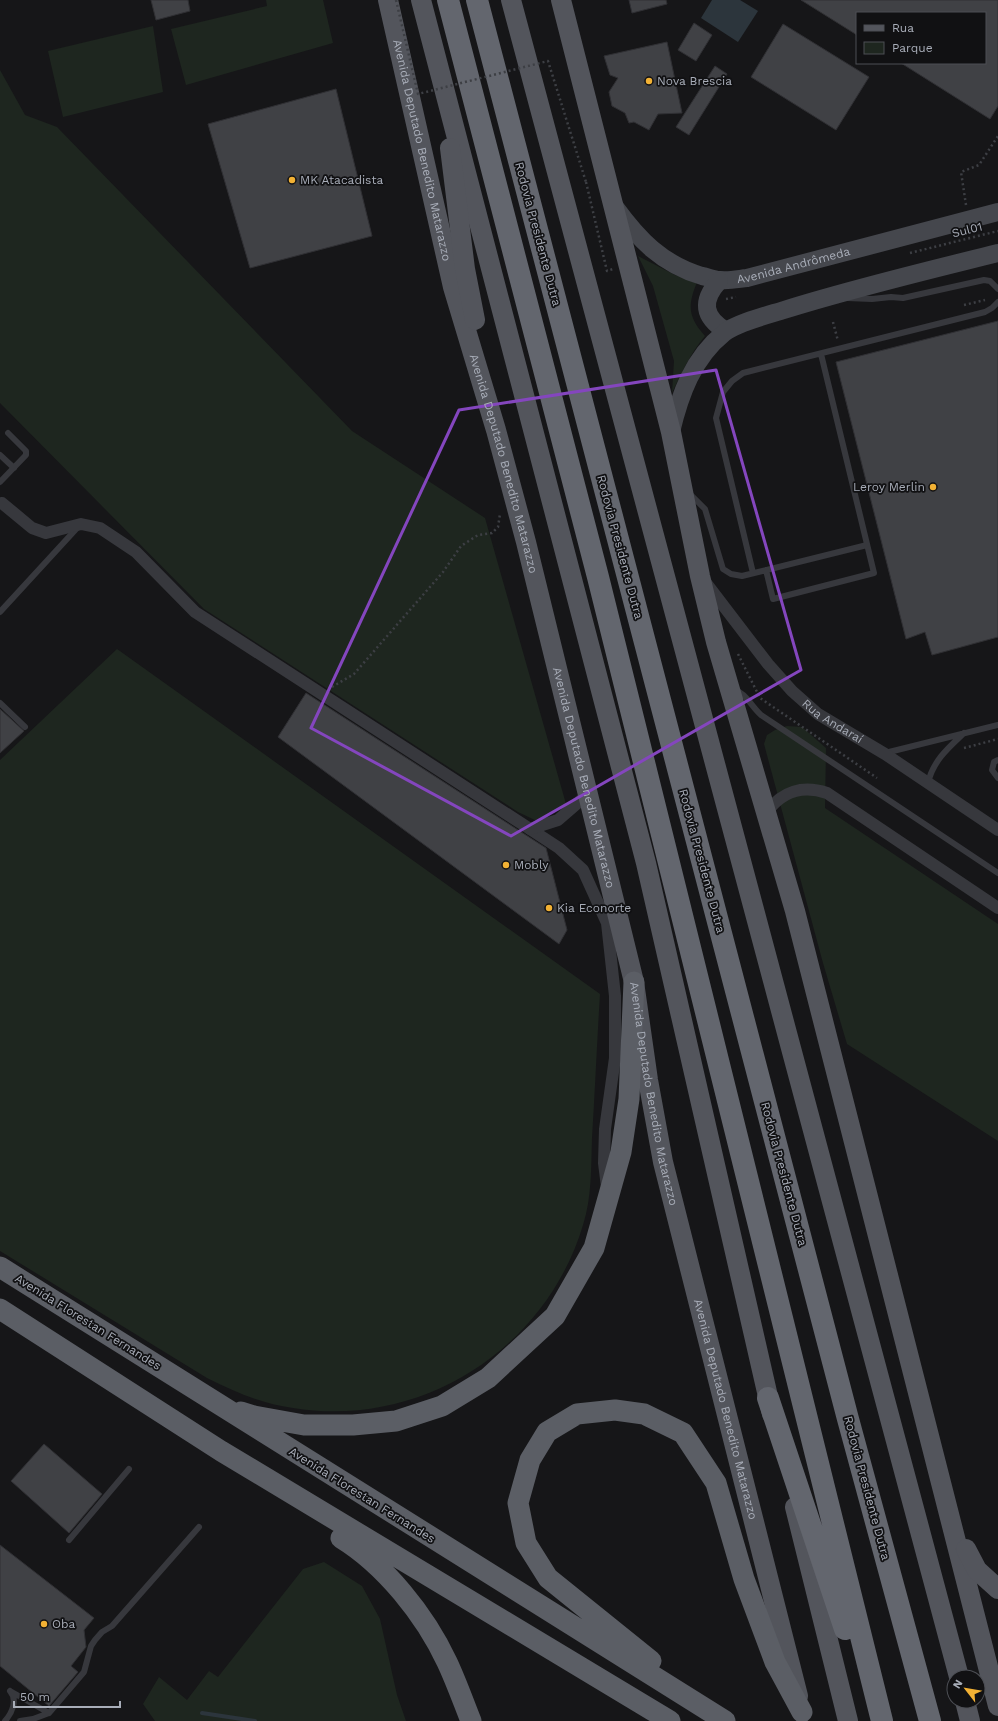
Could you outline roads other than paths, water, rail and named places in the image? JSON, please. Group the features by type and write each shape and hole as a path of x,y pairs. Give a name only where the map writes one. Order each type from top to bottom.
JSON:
{"highway":[{"path":"448,0 598,577 882,1721"},
{"name":"Rodovia Presidente Dutra","path":"477,0 846,1412 930,1721"},
{"path":"215,1403 254,1416 304,1425 353,1425 396,1421 442,1406 488,1378 555,1316 594,1248 621,1152 629,1100 634,982"},
{"name":"Avenida Florestan Fernandes","path":"0,1267 215,1403 726,1721"},
{"path":"0,1309 221,1451 670,1721"},
{"path":"768,1398 878,1721"},
{"path":"726,1721 548,1578 526,1542 518,1503 530,1460 547,1432 576,1414 615,1410 644,1414 683,1433 716,1484 744,1579 775,1662 803,1716"},
{"path":"221,1451 300,1511 354,1546 393,1581 423,1622 447,1661 471,1721"}],"main road":[{"name":"Avenida Deputado Benedito Matarazzo","path":"388,0 453,287 496,430 634,982 648,1080 663,1162 803,1716"},
{"path":"421,0 646,863 768,1398 848,1721"},
{"path":"511,0 957,1669"},
{"path":"552,0 578,70"},
{"path":"561,0 671,432 700,576 716,642 795,911 954,1526 998,1706"},
{"path":"446,94 450,149 465,268 496,430"},
{"name":"Avenida Andrômeda","path":"612,203 630,228 650,248 672,264 695,274 718,281 748,278 998,212"},
{"path":"671,432 678,402 689,376 712,343 726,331 759,318 831,295 998,253"},
{"path":"718,281 710,290 706,304 710,318 726,331"},
{"path":"954,1526 977,1570 998,1589"},
{"path":"967,1709 970,1721"}],"street":[{"path":"1,502 32,528 46,533 81,524 100,528 136,552 195,612 530,828 559,848 583,870 607,923 615,996 615,1058 605,1129 604,1163 608,1202"},
{"name":"Rua Andaraí","path":"700,576 768,664 792,690 818,714 885,754 998,830"},
{"path":"767,812 778,799 793,791 810,789 827,793 998,908"},
{"path":"530,828 558,820 588,794"}],"lane":[{"path":"831,295 854,299 884,297 903,298 984,280 997,286"},
{"path":"753,573 716,418 719,404 724,392 732,381 743,373 985,312 998,303"},
{"path":"766,570 773,599 874,573 821,354"},
{"path":"0,482 26,455 26,451 8,433"},
{"path":"0,455 14,468"},
{"path":"681,486 705,509 723,569 737,576 867,545"},
{"path":"0,612 81,524"},
{"path":"730,688 742,691 753,708 761,715 998,873"},
{"path":"0,703 25,727"},
{"path":"885,754 965,732 998,725"},
{"path":"928,783 931,768 948,747 965,732"},
{"path":"998,760 994,762 992,770 998,778"},
{"path":"69,1540 129,1470"},
{"path":"20,1721 33,1719 48,1713 84,1672 91,1646 95,1640 112,1626 198,1527"},
{"path":"5,1721 13,1707 13,1696 10,1691 48,1713"}],"waterway":[{"path":"202,1713 255,1721"}],"place":[{"name":"Nova Brescia","path":"649,81"},
{"name":"MK Atacadista","path":"292,180"},
{"name":"Leroy Merlin","path":"933,487"},
{"name":"Mobly","path":"506,865"},
{"name":"Kia Econorte","path":"549,908"},
{"name":"Oba","path":"44,1624"}]}
